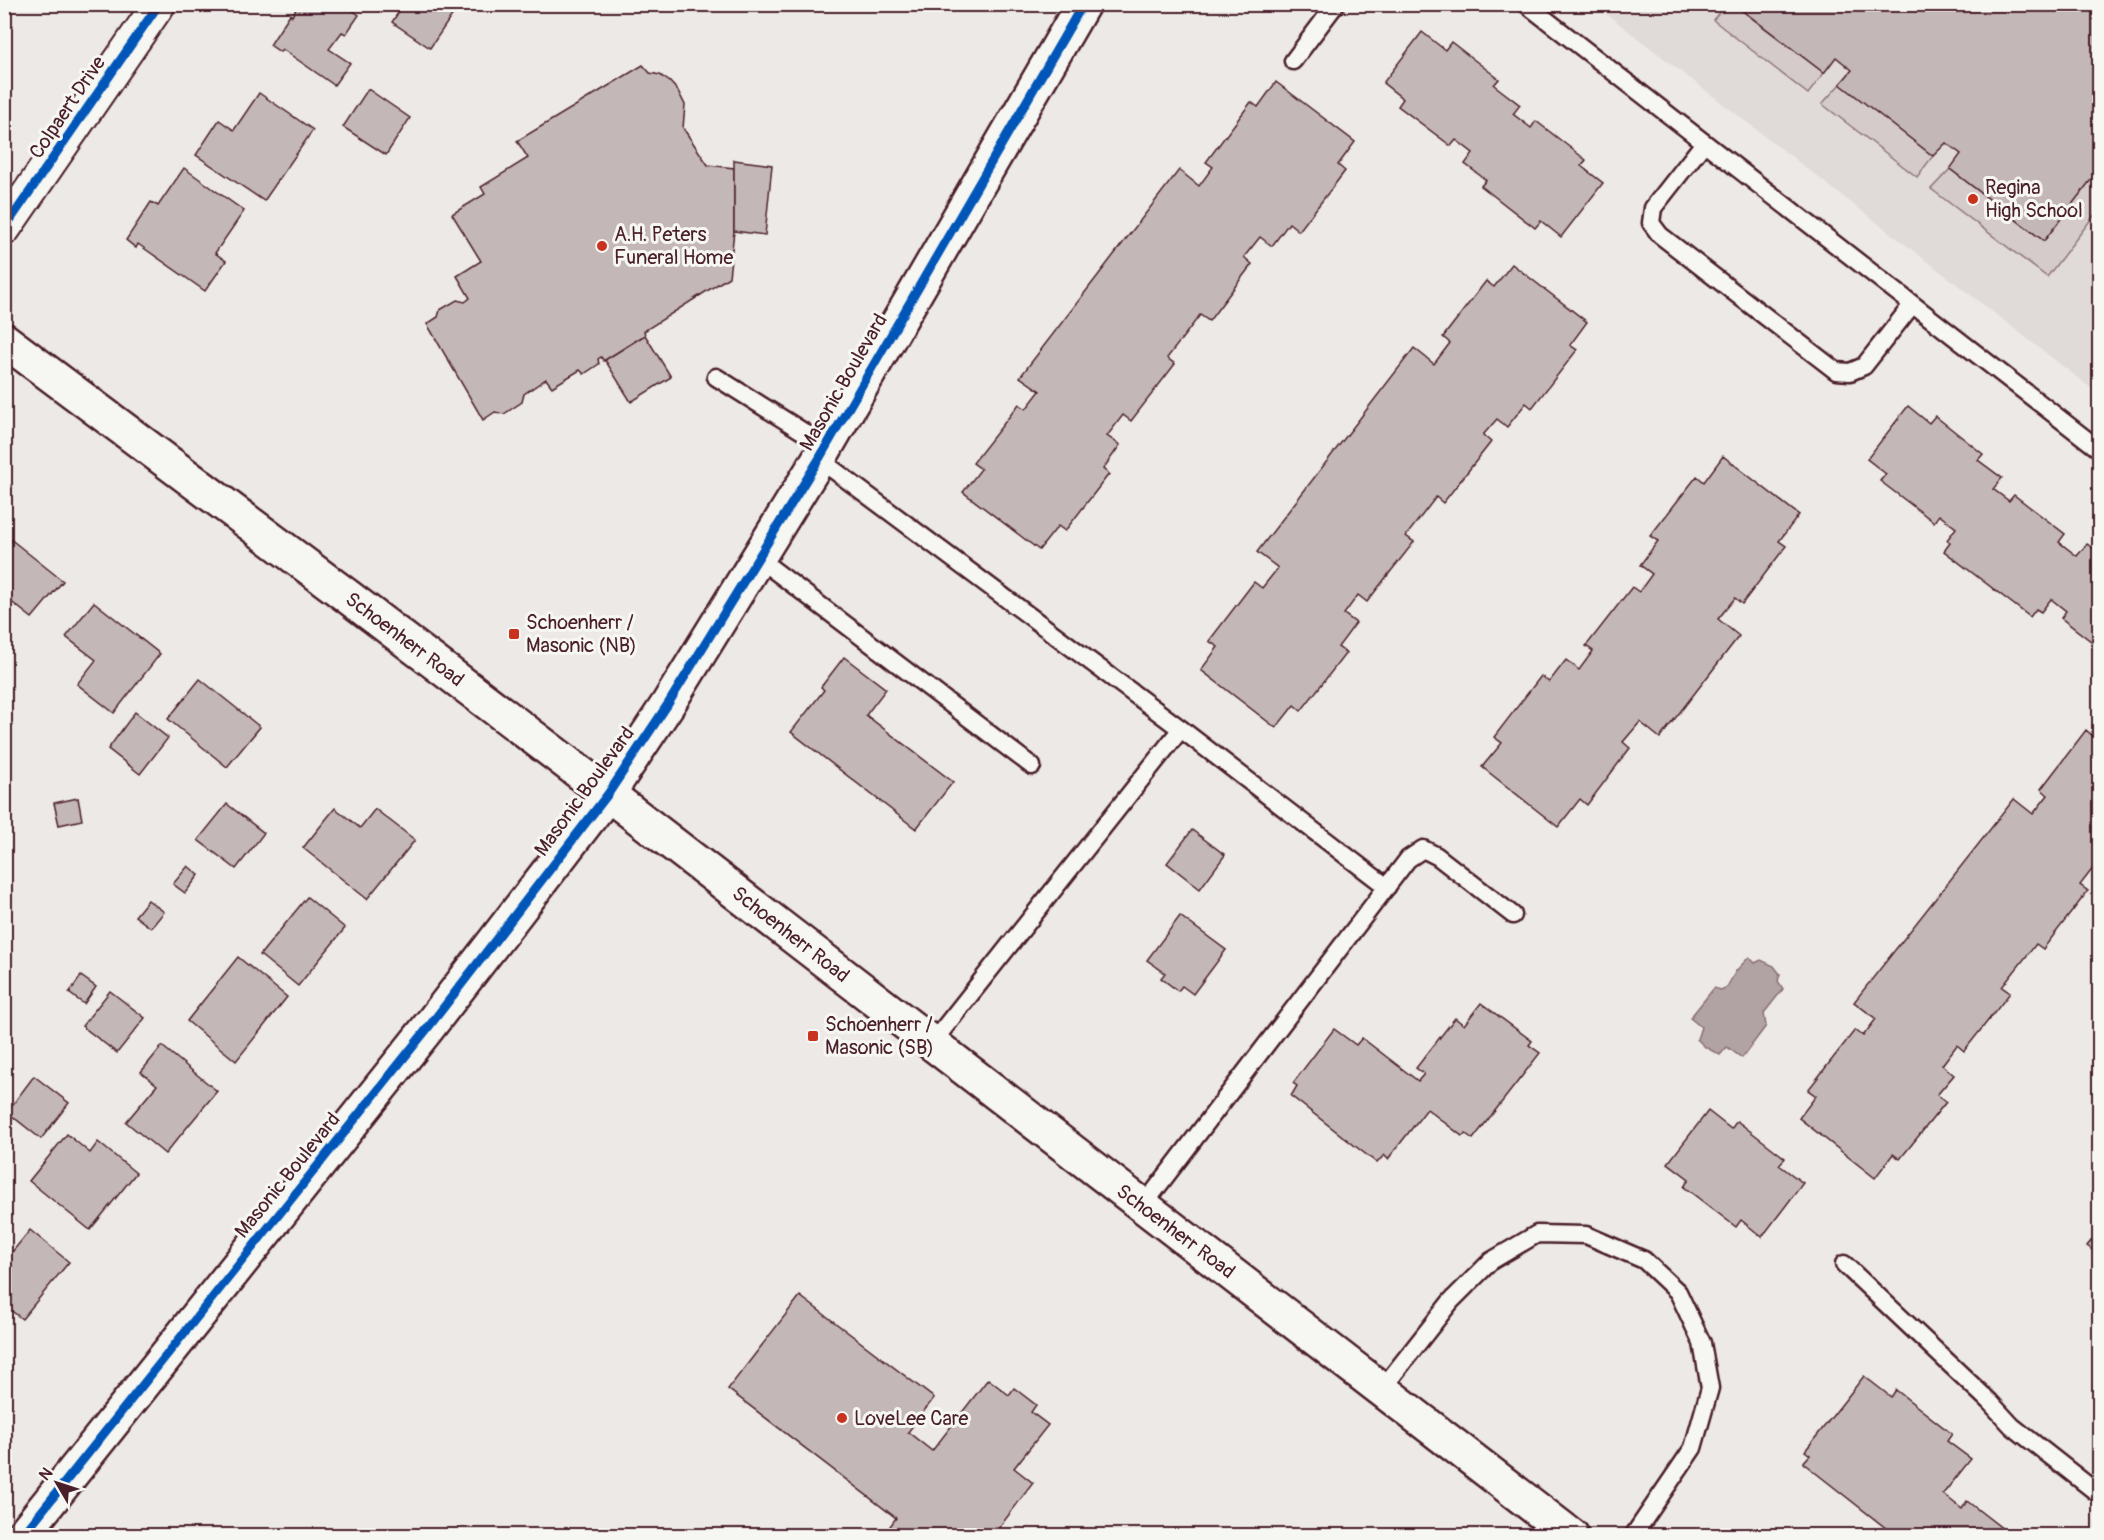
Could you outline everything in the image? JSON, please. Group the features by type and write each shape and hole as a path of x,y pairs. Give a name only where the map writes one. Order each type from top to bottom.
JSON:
{"main road":[{"name":"Masonic Boulevard","path":"22,1536 427,1029 608,794 668,704 822,453 1083,4"},
{"name":"Schoenherr Road","path":"4,340 357,603 608,794 1572,1536"}],"street":[{"name":"Colpaert Drive","path":"4,229 159,4"}],"lane":[{"path":"1293,61 1336,4"},
{"path":"1526,4 2100,450"},
{"path":"1704,143 1653,208 1651,223 1660,235 1836,370 1850,372 1864,366 1912,304"},
{"path":"716,377 822,453 1387,887"},
{"path":"758,558 1032,766"},
{"path":"932,1043 1181,729"},
{"path":"1143,1206 1408,859 1424,849 1437,856 1513,915"},
{"path":"1382,1389 1451,1301 1491,1261 1537,1234 1586,1235 1644,1260 1678,1292 1702,1343 1710,1388 1693,1448 1633,1536"},
{"path":"1844,1264 1990,1402 2012,1426 2100,1495"}],"shaded area":[{"name":"Regina High School","path":"1595,5 2099,5 2099,394"},
{"path":"1725,5 1734,5 1824,73 1808,94 1713,20"},
{"path":"1840,84 1933,156 1917,177 1822,104"},
{"path":"2099,168 2099,209 2047,277 1931,189 1950,169 2044,241"},
{"path":"1749,957 1755,963 1761,960 1774,966 1780,974 1778,981 1783,989 1764,1013 1766,1026 1742,1058 1727,1047 1720,1055 1705,1047 1697,1039 1701,1027 1690,1018 1714,988 1721,990 1727,987 1736,971"}],"building":[{"path":"299,4 344,4 359,15 346,34 342,32 329,49 350,63 334,85 282,49 280,52 270,45"},
{"path":"404,4 439,4 453,14 430,48 392,22"},
{"name":"Regina High School","path":"1734,4 2100,4 2100,168 2044,241 1950,169 1961,154 1946,143 1933,156 1840,84 1852,70 1836,57 1824,73"},
{"path":"1422,32 1445,50 1451,42 1499,79 1494,85 1520,105 1513,114 1531,128 1536,121 1586,160 1581,166 1603,183 1561,237 1541,221 1535,228 1481,186 1486,180 1465,164 1473,153 1456,140 1451,146 1398,106 1403,99 1383,83"},
{"name":"A.H. Peters Funeral Home","path":"643,65 650,73 660,75 670,82 678,91 685,105 683,128 708,165 734,168 734,231 729,277 644,331 645,335 604,361 601,357 598,359 599,364 584,374 580,370 552,387 546,379 524,394 522,402 504,414 495,412 483,420 427,324 438,317 440,310 457,300 465,302 470,298 457,276 481,261 452,214 485,194 481,187 528,158 517,141"},
{"path":"1276,82 1355,142 1338,165 1345,171 1299,231 1289,223 1272,246 1260,237 1244,257 1252,264 1209,321 1200,315 1167,358 1175,364 1131,421 1123,415 1107,436 1120,445 1103,469 1109,474 1065,531 1058,526 1039,550 963,492 981,469 973,463 1019,404 1026,409 1040,391 1020,377 1179,170 1199,186 1213,167 1206,162 1251,102 1258,107"},
{"path":"368,89 410,118 386,155 343,127"},
{"path":"259,93 313,130 264,201 196,155 219,120 234,130"},
{"path":"734,160 772,165 765,235 734,231"},
{"path":"184,168 244,211 215,253 226,261 205,291 138,244 136,248 126,240 151,202 158,206"},
{"path":"1512,264 1587,322 1570,345 1577,350 1532,408 1526,403 1507,427 1497,419 1483,435 1491,442 1443,503 1436,497 1406,536 1414,542 1367,602 1358,595 1344,614 1356,623 1338,647 1346,653 1301,711 1294,705 1276,728 1201,670 1218,647 1209,641 1254,582 1262,588 1278,568 1257,552 1414,348 1434,364 1450,343 1443,337 1486,281 1494,287"},
{"path":"645,335 671,377 631,402 605,360"},
{"path":"1908,406 1929,423 1935,416 1983,454 1978,460 2002,478 1993,489 2009,501 2014,495 2065,534 2059,542 2077,556 2087,544 2100,553 2100,648 2061,618 2066,611 2051,599 2041,612 2036,609 2030,617 1944,551 1950,543 1947,540 1956,528 1939,515 1934,522 1880,481 1886,474 1867,459"},
{"path":"1723,456 1799,515 1779,541 1786,546 1742,604 1735,598 1718,619 1739,636 1660,738 1640,722 1623,742 1630,748 1587,805 1580,799 1558,827 1482,767 1502,743 1494,737 1541,676 1549,682 1566,660 1579,670 1593,651 1586,646 1632,587 1639,592 1652,574 1640,565 1658,541 1650,536 1697,476 1704,482"},
{"path":"4,534 63,581 32,618 4,596"},
{"path":"94,602 160,654 114,713 77,684 96,660 66,637"},
{"path":"844,657 886,689 866,715 953,782 916,829 791,732 824,690 821,687"},
{"path":"200,679 260,727 227,767 168,719"},
{"path":"135,712 168,738 140,774 108,749"},
{"path":"2100,728 2100,871 2094,867 2080,885 2088,891 2043,949 2036,944 2002,987 2010,993 1964,1051 1957,1045 1942,1065 1954,1075 1937,1095 1946,1102 1900,1159 1893,1154 1875,1178 1799,1118 1816,1096 1808,1090 1855,1030 1863,1036 1876,1019 1854,1002 2014,799 2033,814 2048,795 2041,789 2086,730 2093,736"},
{"path":"78,798 82,820 59,825 54,803"},
{"path":"227,804 264,833 236,869 198,840"},
{"path":"335,808 360,828 375,809 415,840 367,899 303,848"},
{"path":"1192,830 1225,855 1200,889 1167,863"},
{"path":"188,866 199,875 185,893 173,884"},
{"path":"307,897 345,928 298,986 260,955"},
{"path":"148,900 164,912 151,928 135,916"},
{"path":"1180,916 1226,950 1193,994 1182,986 1178,991 1161,978 1165,973 1147,960"},
{"path":"238,957 287,997 236,1061 187,1021"},
{"path":"81,976 96,987 84,1004 69,993"},
{"path":"110,991 145,1018 117,1053 82,1026"},
{"path":"1481,1003 1532,1041 1529,1045 1540,1053 1473,1139 1466,1134 1462,1136 1427,1109 1388,1159 1384,1155 1377,1163 1291,1096 1297,1086 1293,1083 1334,1029 1356,1045 1362,1038 1418,1081 1424,1074 1416,1068 1455,1018 1464,1025"},
{"path":"162,1046 217,1091 165,1154 126,1122 157,1085 141,1072"},
{"path":"34,1076 69,1103 41,1139 7,1112"},
{"path":"1708,1111 1731,1129 1737,1121 1785,1158 1779,1165 1803,1183 1762,1237 1741,1220 1736,1227 1684,1187 1689,1179 1668,1163"},
{"path":"67,1134 90,1153 98,1142 136,1173 90,1230 29,1181"},
{"path":"30,1230 69,1262 22,1319 4,1305 4,1262"},
{"path":"2100,1230 2100,1256 2087,1246"},
{"name":"LoveLee Care","path":"800,1296 934,1398 908,1432 932,1451 988,1379 1009,1395 1014,1388 1036,1405 1031,1412 1048,1425 1014,1468 1033,1483 998,1529 1007,1536 883,1536 896,1518 728,1389"},
{"path":"1864,1376 1891,1397 1896,1390 1952,1434 1947,1441 1971,1459 1943,1494 1962,1509 1967,1501 2012,1536 1896,1536 1803,1463 1810,1455 1805,1451"}],"cycle path":[{"path":"4,229 159,4"},
{"path":"22,1536 427,1029 608,794 668,704 819,459 1083,4"}],"place":[{"name":"Regina High School","path":"1973,199"},
{"name":"A.H. Peters Funeral Home","path":"602,246"},
{"name":"Schoenherr / Masonic (NB)","path":"514,634"},
{"name":"Schoenherr / Masonic (SB)","path":"813,1036"},
{"name":"LoveLee Care","path":"842,1418"}]}
